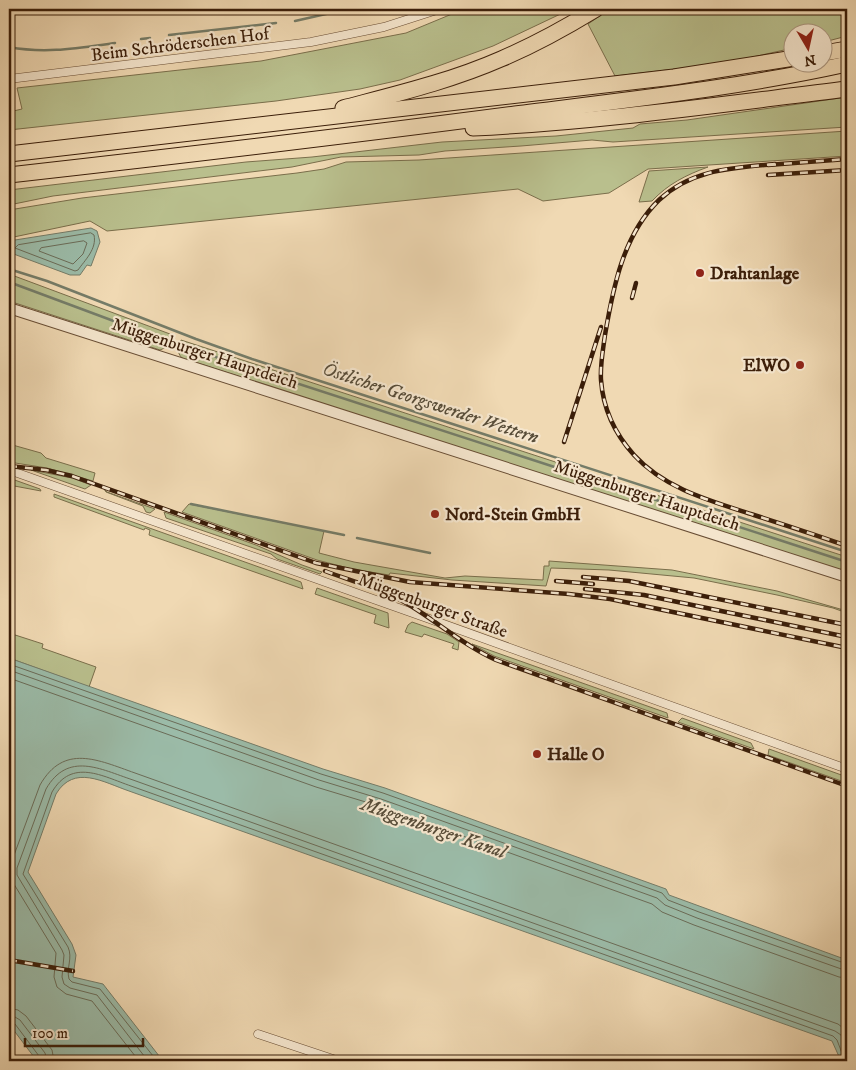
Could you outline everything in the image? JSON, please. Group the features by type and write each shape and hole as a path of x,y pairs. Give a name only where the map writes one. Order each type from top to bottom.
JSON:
{"highway":[{"path":"298,120 405,92 500,60 553,34 596,9"},
{"path":"834,51 847,49"},
{"path":"9,154 674,77 784,60"},
{"path":"9,175 359,134 690,92 847,64"},
{"path":"808,94 847,84"},
{"path":"359,134 577,121 722,106 847,89"}],"street":[{"name":"Beim Schröderschen Hof","path":"9,79 311,42 384,27 440,9"},
{"name":"Müggenburger Hauptdeich","path":"9,308 847,577"},
{"name":"Müggenburger Straße","path":"9,470 847,769"},
{"path":"258,1034 339,1061"}],"green space":[{"path":"464,9 571,9 493,46 400,80 360,89 276,101 9,130 9,112 22,109 17,88 261,61 406,33"},
{"path":"610,9 847,9 847,36 834,39 834,22 784,22 784,50 726,63 615,76 588,24"},
{"path":"847,97 847,127 613,142 592,140 445,151 419,155 341,157 292,167 53,196 9,205 9,190 246,162 312,157 442,142 556,136 633,128 640,124 687,120"},
{"path":"847,131 847,156 648,169 609,193 543,201 518,189 107,231 90,221 9,238 9,210 82,198 297,173 324,169 346,162 419,160"},
{"path":"708,167 678,181 652,201 639,202 649,171"},
{"path":"9,274 170,334 167,347 160,350 9,301"},
{"path":"181,340 847,557 847,573 182,358 179,352"},
{"path":"9,444 41,453 46,458 95,473 93,481 47,468 9,462"},
{"path":"31,470 72,478 91,485 85,489"},
{"path":"9,478 40,489 41,491 9,485"},
{"path":"104,489 107,492 155,509 150,513 146,512 143,506 106,492"},
{"path":"54,494 301,582 303,589 149,535 150,530 145,528 144,530 54,497"},
{"path":"189,504 324,531 319,553 354,562 445,578 465,576 543,580 544,566 549,566 549,561 672,570 777,591 847,611 847,613 777,595 694,578 609,570 551,568 546,586 452,580 390,573 389,575 352,569 317,560 182,512"},
{"path":"164,512 256,545 322,572 320,574 277,559 271,554 166,518"},
{"path":"317,588 388,613 389,628 374,623 376,615 315,594"},
{"path":"412,622 447,634 459,642 458,650 452,648 454,644 424,634 422,637 405,632 408,625"},
{"path":"9,633 43,644 42,648 96,667 89,687 9,658"},
{"path":"472,644 667,713 668,718 494,656"},
{"path":"682,718 751,743 754,749 678,722"},
{"path":"769,749 847,777 847,783 768,755"}],"water":[{"path":"91,228 97,231 100,242 91,266 87,265 80,275 70,275 11,253 9,249 10,244 15,240"},
{"name":"Müggenburger Kanal","path":"9,658 323,769 385,788 666,889 669,895 847,960 847,1061 841,1061 832,1041 109,783 80,777 63,785 56,794 28,872 72,944 76,955 73,977 103,984 163,1061 37,1061 9,1024"}],"waterway":[{"path":"295,21 348,9"},
{"path":"169,35 276,23"},
{"path":"141,39 150,38"},
{"path":"9,47 49,50 115,43"},
{"name":"Östlicher Georgswerder Wettern","path":"9,269 47,281 252,359 847,552"},
{"path":"9,282 162,339"},
{"path":"185,347 847,562"},
{"path":"191,504 344,535"},
{"path":"357,538 430,553"}],"railway":[{"path":"768,165 847,159"},
{"path":"775,164 728,169 699,176 685,182 659,200 636,229 621,263 608,317 601,374 604,401 611,420 627,447 646,467 660,477 705,499 847,546"},
{"path":"768,175 847,170"},
{"path":"632,298 636,283"},
{"path":"564,442 601,327"},
{"path":"9,466 46,470 72,476 316,563 410,582 569,594 610,599 847,648"},
{"path":"325,571 401,600 474,648 496,660 847,786"},
{"path":"583,577 629,581 847,625"},
{"path":"556,581 593,584"},
{"path":"585,589 644,595 847,637"},
{"path":"9,960 73,971"}],"place":[{"name":"Drahtanlage","path":"700,273"},
{"name":"ElWO","path":"800,365"},
{"name":"Nord-Stein GmbH","path":"435,514"},
{"name":"Halle O","path":"537,754"}]}
